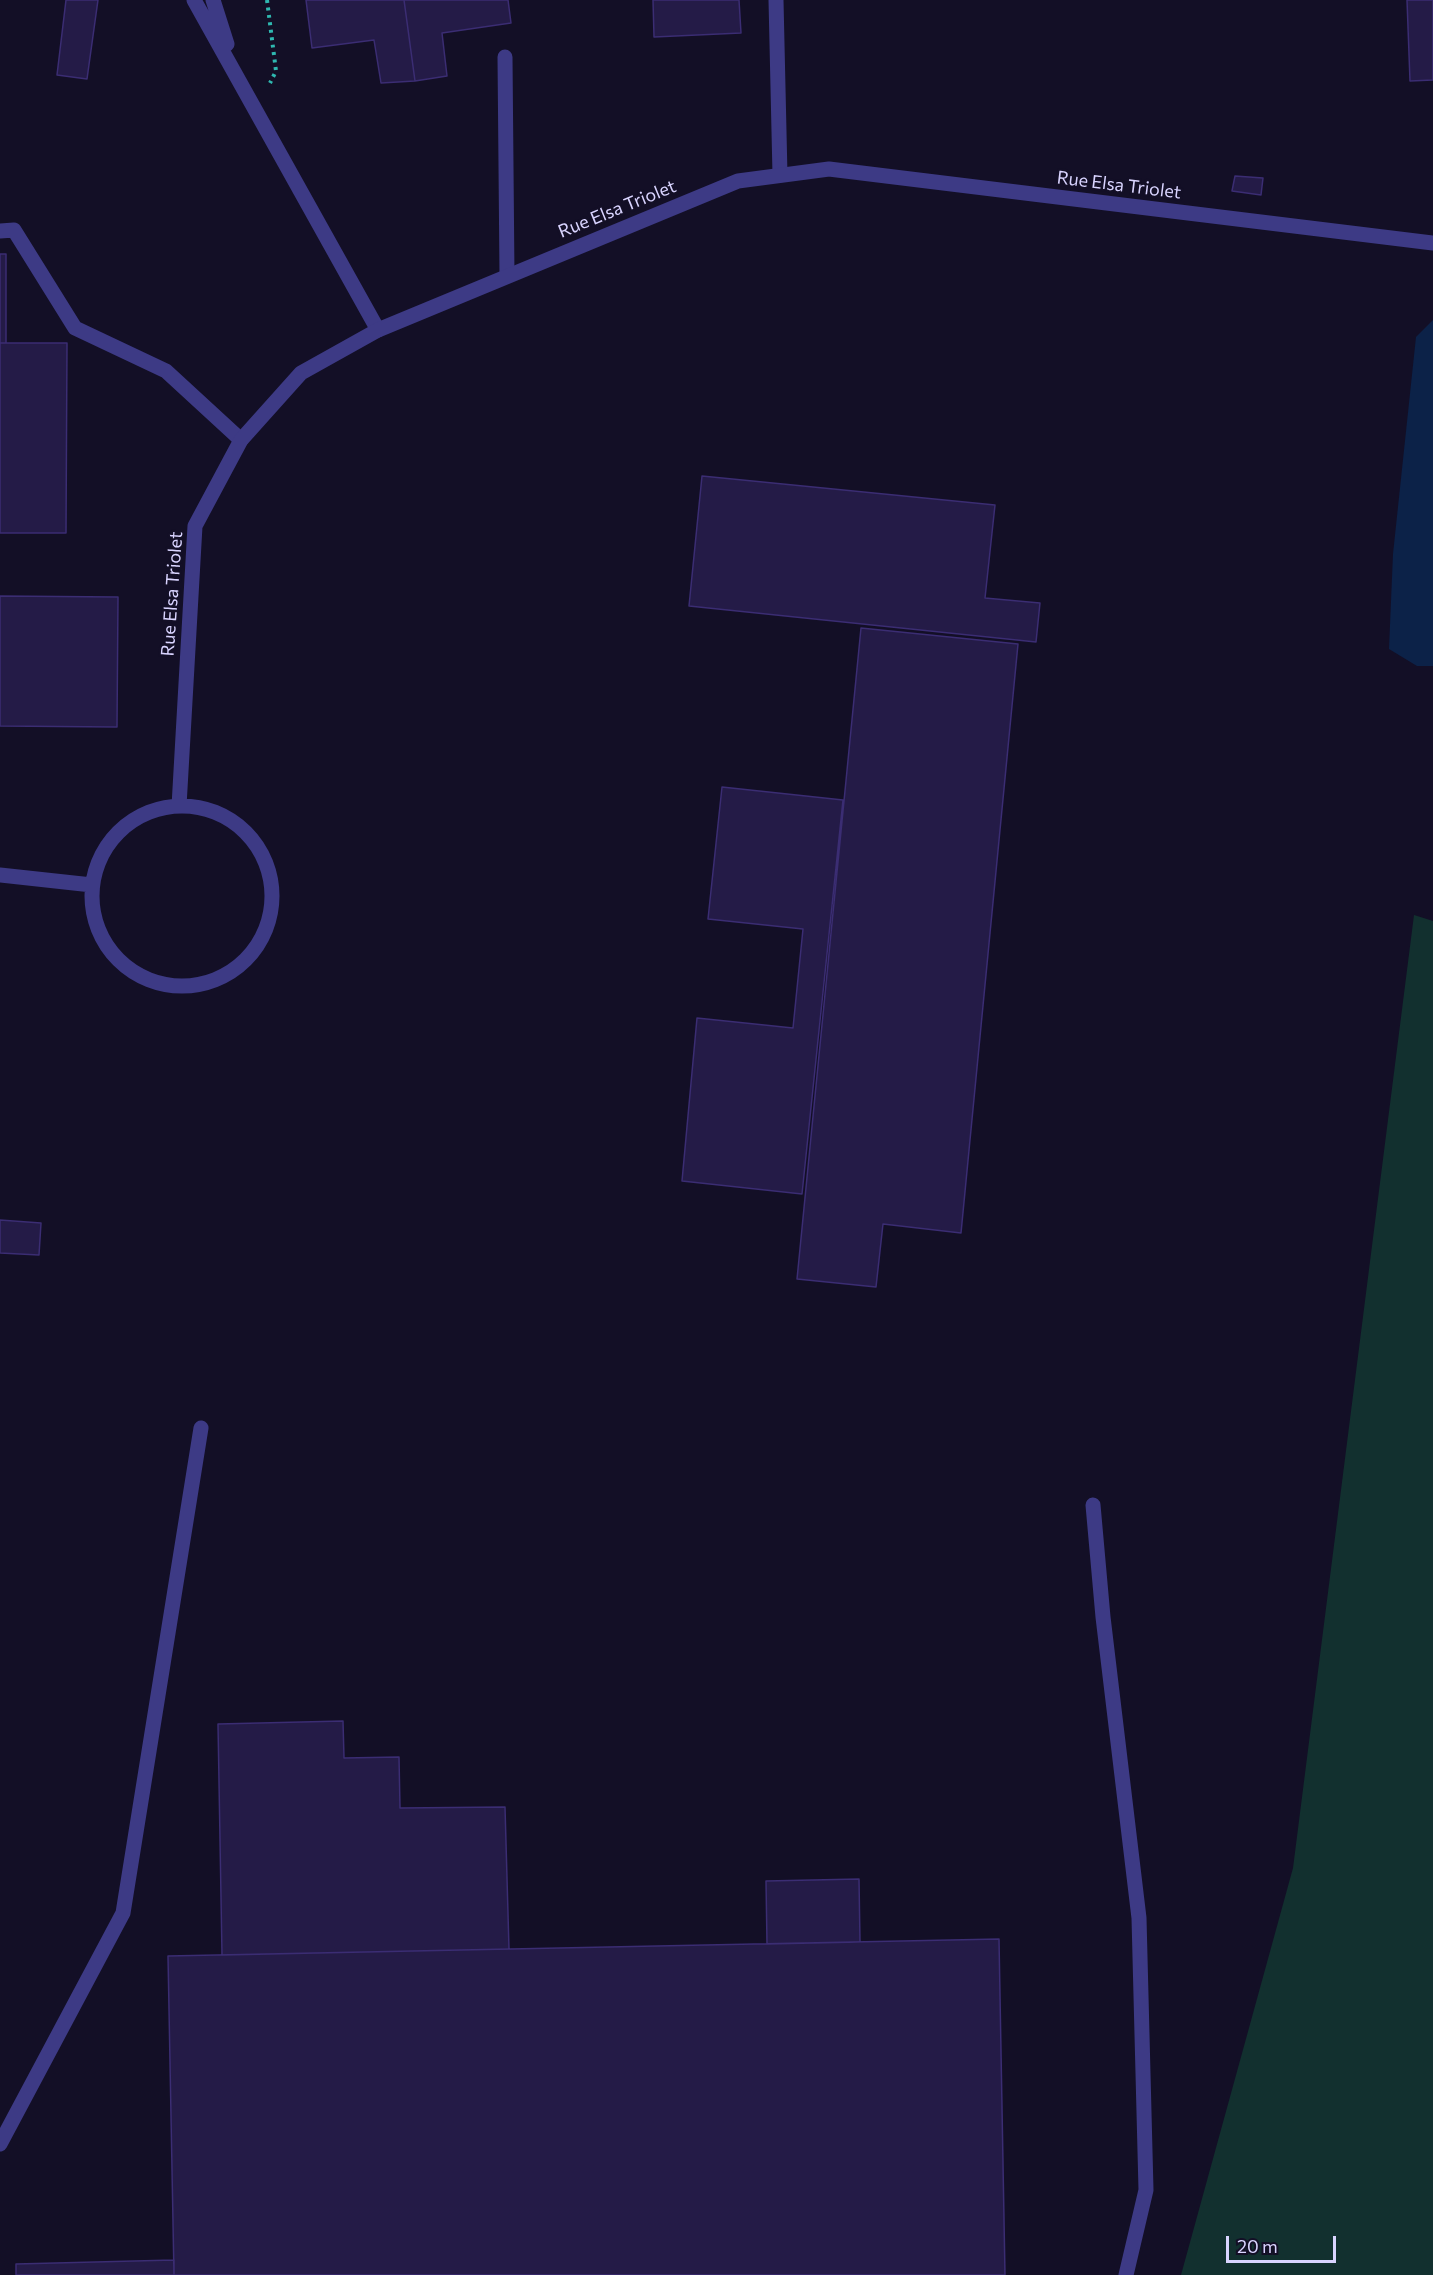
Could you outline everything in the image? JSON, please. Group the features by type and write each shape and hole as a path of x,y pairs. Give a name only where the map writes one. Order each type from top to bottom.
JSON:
{"street":[{"path":"194,0 378,330"},
{"path":"213,0 236,76"},
{"path":"776,0 780,175"},
{"path":"505,57 507,276"},
{"name":"Rue Elsa Triolet","path":"179,806 195,526 241,440 301,373 378,330 738,181 829,169 1433,243"},
{"path":"0,231 14,230 75,328 166,370 241,440"},
{"path":"179,806 210,810 239,826 265,859 273,901 261,942 231,973 191,987 159,984 130,970 107,947 94,917 92,885 102,854 121,830 147,812 179,806"},
{"path":"0,875 92,885"},
{"path":"0,2144 123,1913 201,1428"},
{"path":"1093,1505 1103,1617 1139,1918 1146,2190 1126,2275"}],"path":[{"path":"255,110 276,70 267,0"}],"green space":[{"path":"1414,915 1433,921 1433,2275 1181,2275 1293,1868"}],"water":[{"path":"1433,320 1433,666 1417,666 1389,649 1393,554 1416,337"}],"building":[{"path":"66,0 98,0 87,79 57,75"},
{"path":"306,0 404,0 415,81 381,83 374,40 312,48"},
{"path":"404,0 508,0 511,23 442,33 447,76 415,81"},
{"path":"653,0 739,0 741,33 654,37"},
{"path":"1407,0 1433,0 1433,80 1410,81"},
{"path":"1235,176 1263,178 1261,195 1232,191"},
{"path":"0,254 6,254 6,343 0,343"},
{"path":"0,343 67,343 66,533 0,533"},
{"path":"702,476 995,505 985,598 1040,603 1036,642 689,606"},
{"path":"0,596 118,597 117,727 0,726"},
{"path":"861,628 1018,644 961,1233 883,1224 876,1287 797,1279"},
{"path":"722,787 843,800 802,1194 682,1181 697,1018 793,1028 803,929 708,919"},
{"path":"0,1220 41,1223 39,1255 0,1253"},
{"path":"343,1721 344,1758 399,1757 400,1808 505,1807 509,1949 222,1955 218,1724"},
{"path":"859,1879 860,1942 767,1944 766,1881"},
{"path":"999,1939 1005,2275 174,2275 168,1956"},
{"path":"174,2260 174,2275 16,2275 16,2264"}]}
